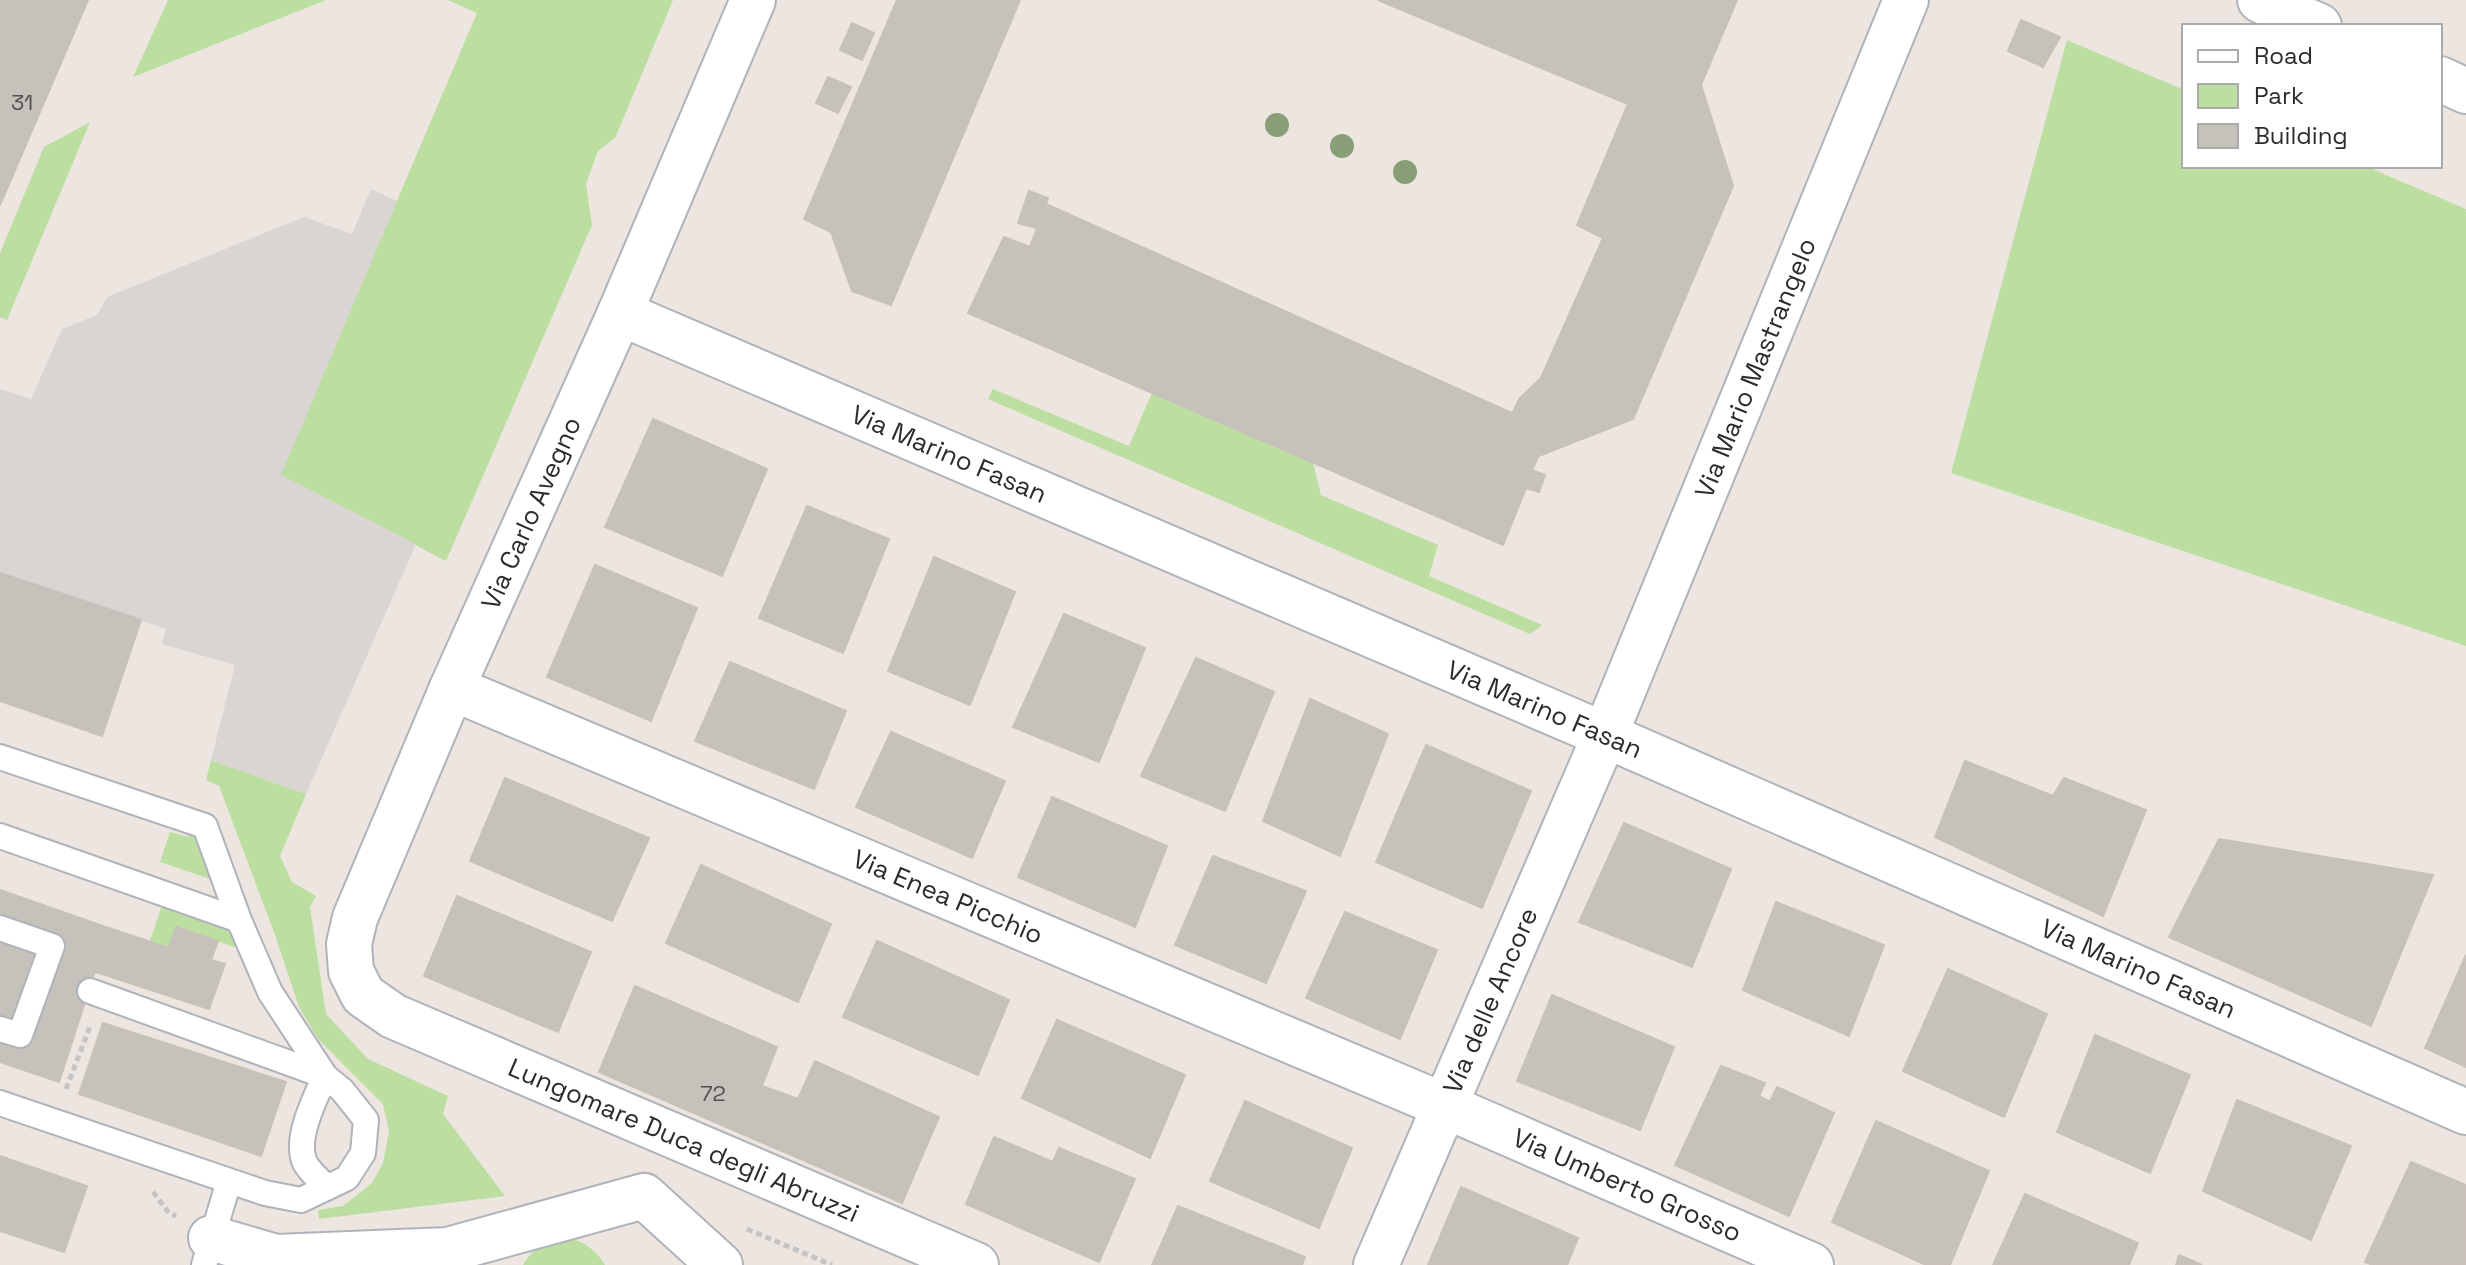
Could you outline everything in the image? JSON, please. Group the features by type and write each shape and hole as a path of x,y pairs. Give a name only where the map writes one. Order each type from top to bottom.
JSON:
{"street":[{"name":"Via Carlo Avegno","path":"393,1016 363,995 356,983 349,959 351,931 452,688 620,313 753,0"},
{"name":"Via Mario Mastrangelo","path":"1605,735 1906,0"},
{"path":"2260,0 2314,24"},
{"path":"2442,80 2466,91"},
{"name":"Via Marino Fasan","path":"620,313 1605,735 2466,1112"},
{"name":"Via Enea Picchio","path":"452,688 1443,1105"},
{"name":"Via delle Ancore","path":"1376,1265 1605,735"},
{"name":"Lungomare Duca degli Abruzzi","path":"393,1016 976,1265"},
{"name":"Via Umberto Grosso","path":"1443,1105 1811,1265"},
{"path":"207,1251 276,1257 448,1250 644,1196 720,1265"}],"lane":[{"path":"0,757 205,826 239,920 270,992 325,1076 342,1090 366,1120 363,1153 347,1178 301,1200 265,1193 0,1103"},
{"path":"0,836 239,920"},
{"path":"0,928 52,946 20,1035 0,1029"},
{"path":"96,993 325,1076"},
{"path":"325,1076 301,1143 306,1163 327,1188"},
{"path":"207,1251 229,1181"}],"path":[{"path":"54,1121 96,993"}],"green space":[{"path":"168,0 326,0 133,77"},
{"path":"448,0 673,0 615,138 598,151 586,184 592,225 446,561 280,475 477,13"},
{"path":"2067,40 2182,89 2182,168 2370,168 2466,209 2466,646 1951,473"},
{"path":"90,122 7,320 0,317 0,253 44,147"},
{"path":"993,389 1129,446 1152,393 1313,463 1321,495 1438,545 1429,576 1542,625 1530,634 988,399"},
{"path":"211,760 306,794 280,856 292,882 316,896 310,907 326,1014 368,1059 448,1096 443,1114 505,1196 319,1219 318,1210 343,1206 372,1183 383,1163 389,1131 383,1104 318,1039 299,1007 219,786 206,780"},
{"path":"170,832 188,837 194,833 210,879 160,862"},
{"path":"162,905 230,929 237,948 177,927 169,948 150,941"},
{"path":"568,1238 590,1247 605,1265 523,1265 542,1246"}],"shaded area":[{"path":"371,189 397,201 281,475 416,544 306,794 211,760 235,665 162,644 166,629 0,573 0,389 31,399 62,329 97,315 107,297 304,217 352,234"}],"building":[{"path":"0,0 88,0 0,205"},
{"path":"897,0 1020,0 891,305 852,291 831,232 804,219"},
{"path":"1378,0 1737,0 1683,127"},
{"path":"2021,20 2060,37 2043,67 2008,51"},
{"path":"852,23 874,33 862,60 840,50"},
{"path":"828,77 851,87 838,113 816,103"},
{"path":"1701,85 1733,186 1633,419 1539,456 1550,430 1513,412 1519,399 1541,378 1603,238 1577,225 1628,104 1683,127"},
{"path":"1029,191 1048,198 1036,228 1018,223"},
{"path":"1046,204 1550,430 1532,470 1545,475 1539,492 1526,488 1503,545 968,313 1004,237 1030,247"},
{"path":"653,419 767,469 722,576 605,527"},
{"path":"807,506 889,539 843,653 759,618"},
{"path":"934,557 1015,592 970,705 888,671"},
{"path":"595,565 697,608 651,721 547,677"},
{"path":"0,573 141,620 102,736 0,701"},
{"path":"1064,614 1145,648 1099,762 1013,727"},
{"path":"1196,658 1274,692 1225,811 1141,776"},
{"path":"730,662 846,711 814,789 695,741"},
{"path":"1310,699 1388,734 1340,856 1263,821"},
{"path":"891,732 1005,781 972,858 856,807"},
{"path":"1426,745 1531,791 1482,908 1376,862"},
{"path":"1965,761 2053,796 2064,778 2146,810 2103,916 1935,837"},
{"path":"505,778 649,838 612,921 470,861"},
{"path":"1052,797 1167,846 1135,927 1018,877"},
{"path":"1624,823 1731,869 1692,967 1579,922"},
{"path":"2219,839 2433,875 2371,1026 2169,937"},
{"path":"1213,856 1306,891 1266,983 1175,945"},
{"path":"701,865 831,924 798,1002 666,943"},
{"path":"0,890 109,928 59,1082 0,1062"},
{"path":"457,896 591,952 558,1032 424,976"},
{"path":"1776,902 1884,945 1849,1036 1743,990"},
{"path":"1345,912 1437,950 1400,1039 1306,998"},
{"path":"176,927 218,941 211,960 225,964 209,1009 96,972 109,928 169,948"},
{"path":"877,941 1009,1000 978,1075 843,1017"},
{"path":"2466,955 2466,1067 2425,1048"},
{"path":"1948,969 2047,1014 2004,1117 1903,1071"},
{"path":"635,986 777,1047 762,1086 798,1099 815,1061 939,1117 902,1203 599,1072"},
{"path":"1552,995 1674,1047 1640,1130 1517,1081"},
{"path":"1057,1020 1185,1075 1150,1158 1022,1098"},
{"path":"103,1023 286,1082 261,1156 79,1094"},
{"path":"2095,1035 2190,1075 2150,1173 2057,1132"},
{"path":"1721,1066 1765,1083 1759,1096 1770,1102 1777,1087 1834,1113 1789,1216 1675,1165"},
{"path":"2237,1100 2351,1146 2311,1240 2203,1191"},
{"path":"1245,1101 1352,1148 1319,1228 1210,1181"},
{"path":"1876,1121 1989,1171 1950,1265 1926,1265 1832,1222"},
{"path":"994,1137 1053,1162 1059,1148 1135,1179 1099,1262 966,1204"},
{"path":"0,1156 87,1186 64,1252 0,1231"},
{"path":"2411,1162 2466,1185 2466,1265 2373,1265 2365,1262"},
{"path":"1461,1187 1578,1238 1567,1265 1428,1265"},
{"path":"2025,1194 2138,1243 2129,1265 1993,1265"},
{"path":"1178,1206 1305,1257 1302,1265 1152,1265"},
{"path":"2179,1255 2202,1265 2176,1265"}]}
